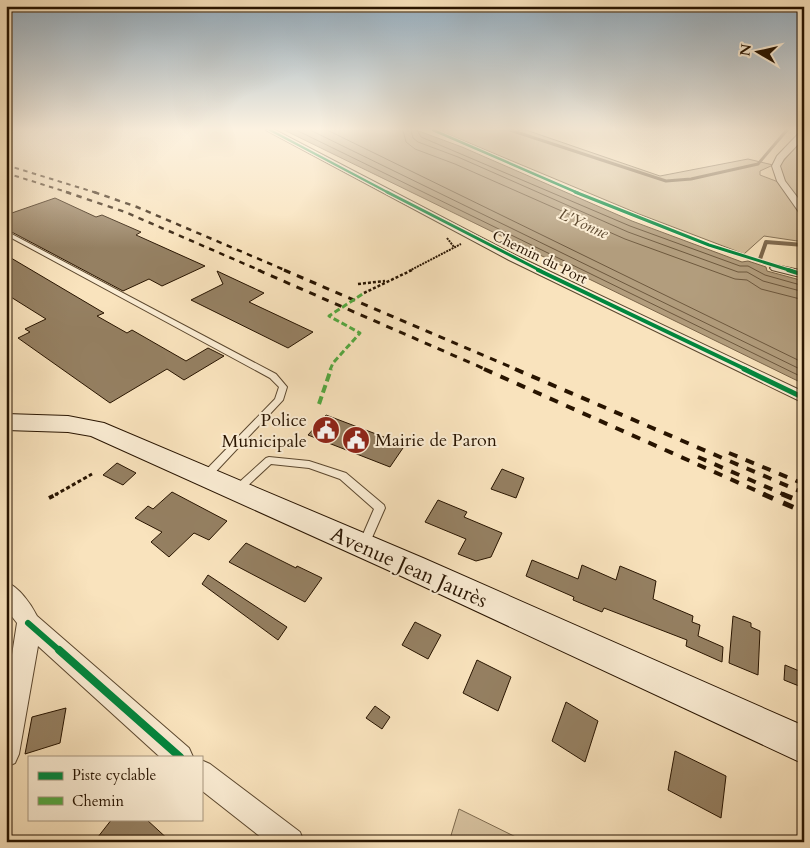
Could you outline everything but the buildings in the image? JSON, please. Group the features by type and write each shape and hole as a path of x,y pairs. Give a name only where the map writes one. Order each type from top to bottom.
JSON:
{"main road":[{"name":"Avenue Jean Jaurès","path":"6,422 68,424 96,429 363,546 804,745"}],"street":[{"name":"Chemin du Port","path":"345,170 473,237 804,398"},
{"path":"777,170 781,181 804,213"},
{"path":"776,268 804,275"},
{"path":"6,592 26,617 28,623 20,685 6,754"},
{"path":"28,623 179,756"},
{"path":"202,774 290,842"}],"lane":[{"path":"6,233 273,376 283,387 279,400 204,477"},
{"path":"237,491 270,460 309,465 343,476 380,508 363,546"}],"path":[{"path":"364,293 427,263 473,237"},
{"path":"358,284 386,281"},
{"path":"49,498 92,474"}],"shaded area":[{"path":"533,170 641,170 660,176 693,170 763,170 760,171 760,175 781,183 804,218 804,242 764,236 744,254 639,214"},
{"path":"780,170 804,170 804,207 785,181"},
{"path":"459,809 526,842 449,842"}],"water":[{"name":"L'Yonne","path":"365,170 514,170 632,221 742,262 748,261 766,267 767,271 804,281 804,384"}],"waterway":[{"path":"631,170 666,181 691,179 733,170"},
{"path":"760,259 766,242 804,245"}],"railway":[{"path":"21,170 96,193"},
{"path":"6,173 70,193"},
{"path":"66,192 125,212 261,271"},
{"path":"96,193 137,207 287,271"},
{"path":"258,270 487,370"},
{"path":"284,270 518,370"},
{"path":"484,369 766,495"},
{"path":"515,369 804,493"},
{"path":"729,453 804,484"},
{"path":"698,457 785,495"},
{"path":"763,494 804,512"},
{"path":"782,494 804,503"}],"marked path":[{"path":"319,404 333,363 360,333 329,316 364,293"}],"cycle path":[{"path":"345,170 513,258 804,398"},
{"path":"523,170 616,209 709,245 804,275"},
{"path":"28,623 179,756"}],"place":[{"name":"Police Municipale","path":"326,430"},
{"name":"Mairie de Paron","path":"356,440"}]}
